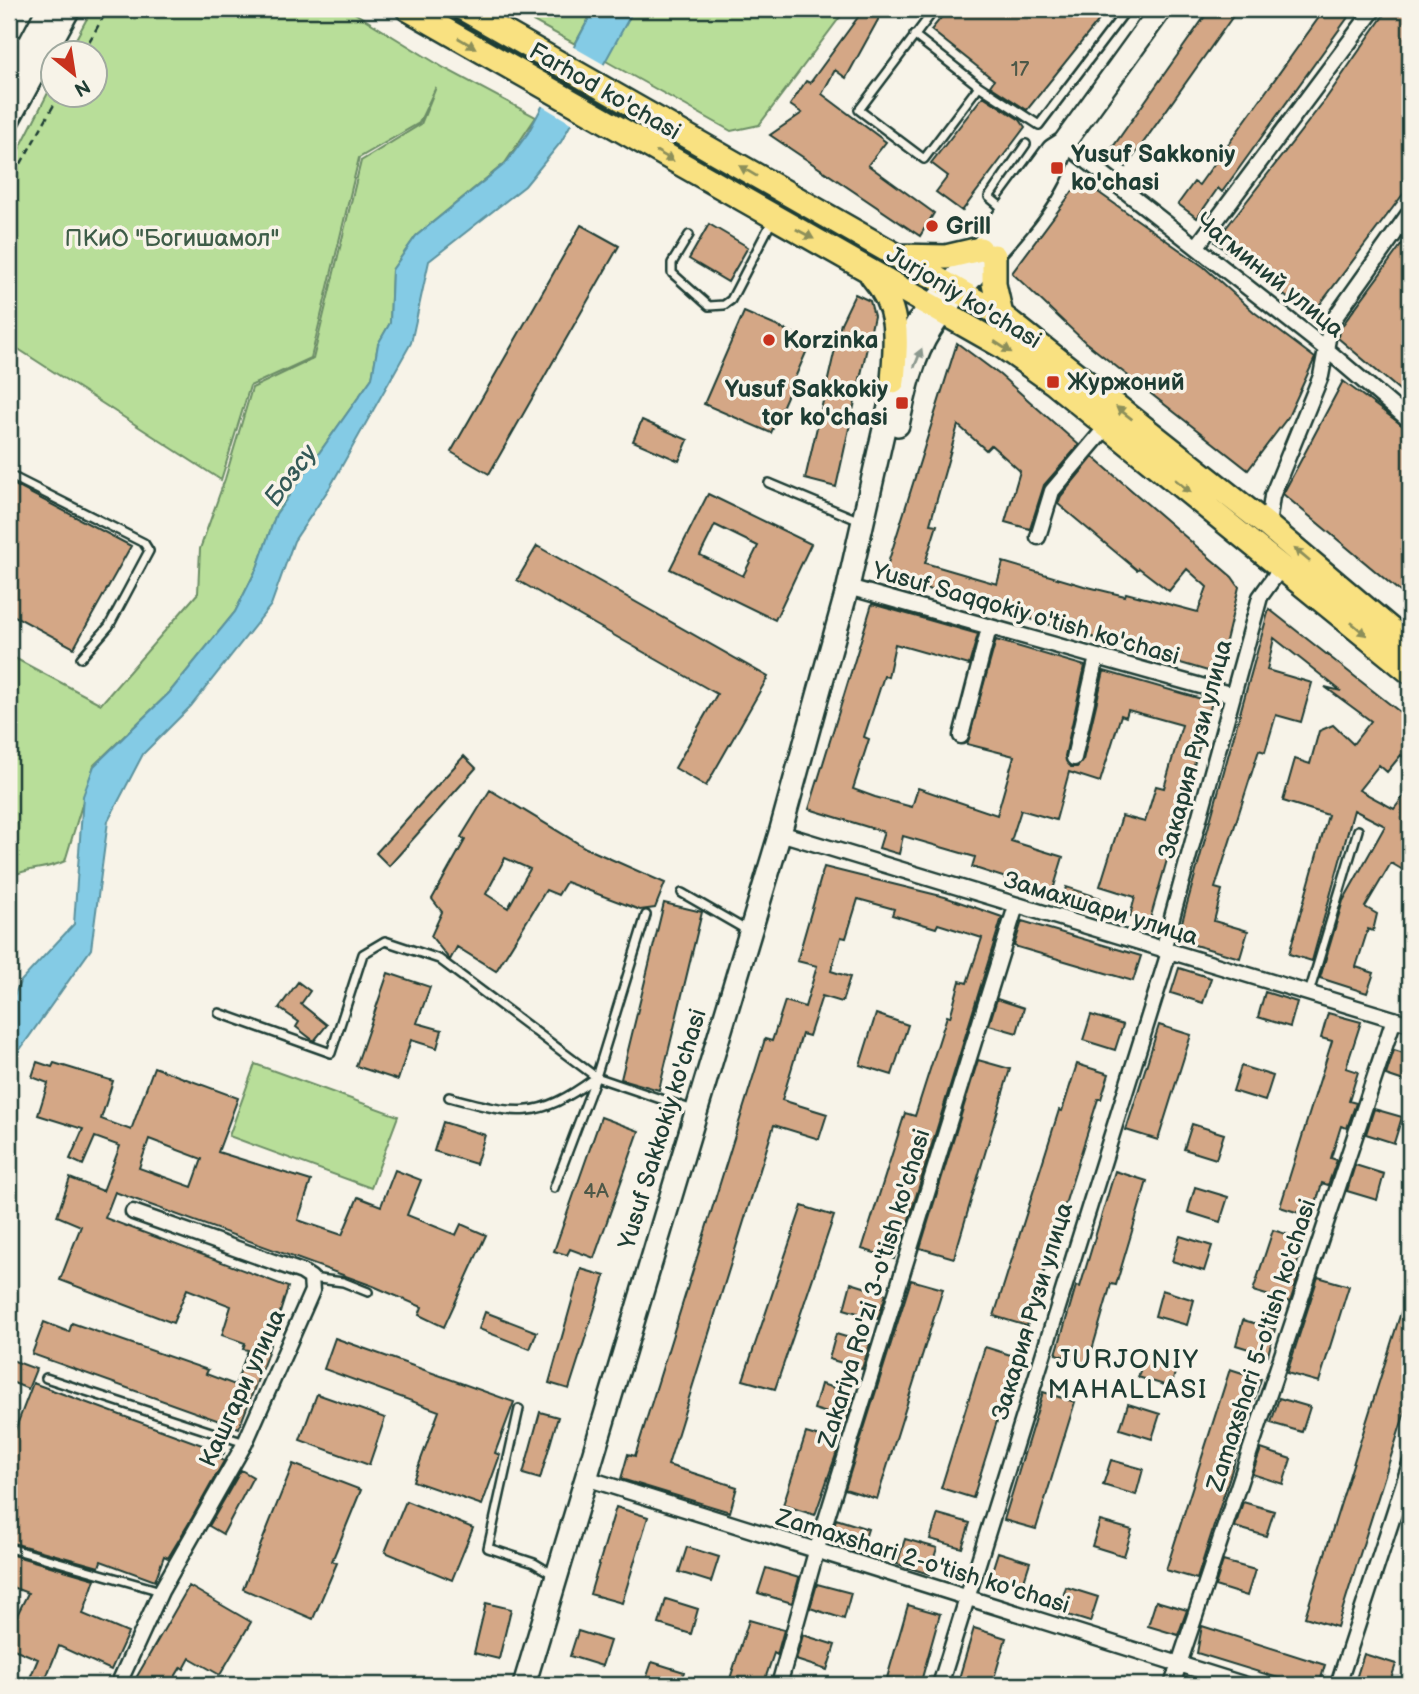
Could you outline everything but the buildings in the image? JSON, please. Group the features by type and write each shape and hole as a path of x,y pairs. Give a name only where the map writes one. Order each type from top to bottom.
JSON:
{"main road":[{"path":"9,83 48,9"},
{"path":"9,119 69,9"},
{"name":"Farhod ko'chasi","path":"408,9 702,177"},
{"name":"Farhod ko'chasi","path":"464,9 717,152 892,256"},
{"name":"Yusuf Sakkokiy ko'chasi","path":"524,1685 694,1111 780,833 848,587 902,350 917,323 938,309 1057,168 1064,143 1161,9"},
{"name":"Yusuf Sakkokiy ko'chasi","path":"987,253 1006,212 1053,150 1064,143"},
{"name":"Jurjoniy ko'chasi","path":"702,177 938,309 1054,382 1283,565 1410,672"},
{"path":"892,256 946,257 987,253 1001,315"},
{"name":"Jurjoniy ko'chasi","path":"892,256 1001,315 1268,526 1410,646"},
{"path":"865,268 882,288 894,316 893,381"},
{"name":"Yusuf Sakkokiy ko'chasi","path":"848,587 879,510 902,404 916,361 938,309"}],"street":[{"path":"1197,246 1374,9"},
{"name":"Чагминий улица","path":"1064,143 1326,349 1410,421"},
{"path":"1268,526 1272,496 1321,376 1331,323 1409,217"},
{"path":"1038,537 1052,491 1108,425"},
{"name":"Закария Рузи улица","path":"940,1685 1166,951 1260,597 1283,565"},
{"name":"Yusuf Saqqokiy o'tish ko'chasi","path":"848,587 1233,695"},
{"path":"961,736 989,628"},
{"path":"1074,758 1097,657"},
{"name":"Замахшари улица","path":"780,833 1405,1021"},
{"name":"Zakariya Ro'zi 3-o'tish ko'chasi","path":"779,1685 816,1552 1016,906"},
{"name":"Zamaxshari 5-o'tish ko'chasi","path":"1172,1685 1405,1021"},
{"path":"132,1212 302,1272 311,1278"},
{"name":"Кашгари улица","path":"117,1685 161,1591 245,1443 312,1291 311,1278"},
{"path":"1338,1685 1410,1464"},
{"name":"Zamaxshari 2-o'tish ko'chasi","path":"586,1478 1247,1685"}],"lane":[{"path":"935,9 859,110 924,159 979,86"},
{"path":"914,35 979,86 1039,125 1127,9"},
{"path":"9,36 29,47"},
{"path":"1006,212 989,197 1026,144"},
{"path":"689,234 672,263 672,273 709,306 724,305 731,299 775,218"},
{"path":"9,475 144,543 149,551 109,626 81,658"},
{"path":"769,483 864,522"},
{"path":"1309,993 1358,830"},
{"path":"682,893 749,931"},
{"path":"554,1188 596,1077 646,915"},
{"path":"219,1013 331,1053 363,954 385,941 439,959 596,1077 694,1111"},
{"path":"449,1097 511,1113 541,1109 568,1098 596,1077"},
{"path":"311,1278 342,1282 368,1292"},
{"path":"46,1378 245,1443"},
{"path":"519,1409 488,1548 534,1563 558,1577"},
{"path":"9,1548 161,1591"}],"path":[{"path":"9,28 19,9"},
{"path":"91,38 108,9"},
{"path":"9,185 52,108"}],"green space":[{"name":"ПКиО \"Богишамол\"","path":"92,9 348,9 444,68 536,117 505,163 416,236 392,270 390,323 378,344 372,378 276,514 257,568 235,612 169,693 94,765 65,861 9,877 9,655 101,704 198,593 200,549 225,479 252,388 313,359 361,161 421,124 436,87 419,123 359,158 311,358 250,386 221,480 9,343 9,169 40,108 108,108 108,38 76,38"},
{"path":"511,9 594,9 575,44"},
{"path":"634,9 846,9 759,125 731,131 604,60"},
{"path":"255,1064 398,1116 371,1188 229,1136"}],"water":[{"name":"Бозсу","path":"594,9 634,9 561,142 525,186 429,261 411,343 330,487 294,541 271,605 191,706 143,754 108,821 91,949 9,1065 9,1006 20,982 74,924 83,796 94,766 169,693 235,612 257,568 276,514 372,378 378,344 390,323 392,270 416,236 506,163 528,133"}],"pier":[{"path":"570,45 605,65 574,125 539,104"}],"place":[{"name":"Yusuf Sakkoniy ko'chasi","path":"1057,168"},
{"name":"Grill","path":"932,226"},
{"name":"Korzinka","path":"769,340"},
{"name":"Журжоний","path":"1053,382"},
{"name":"Yusuf Sakkokiy tor ko'chasi","path":"902,403"}],"district":[{"name":"JURJONIY MAHALLASI","path":"1128,1374"}]}
